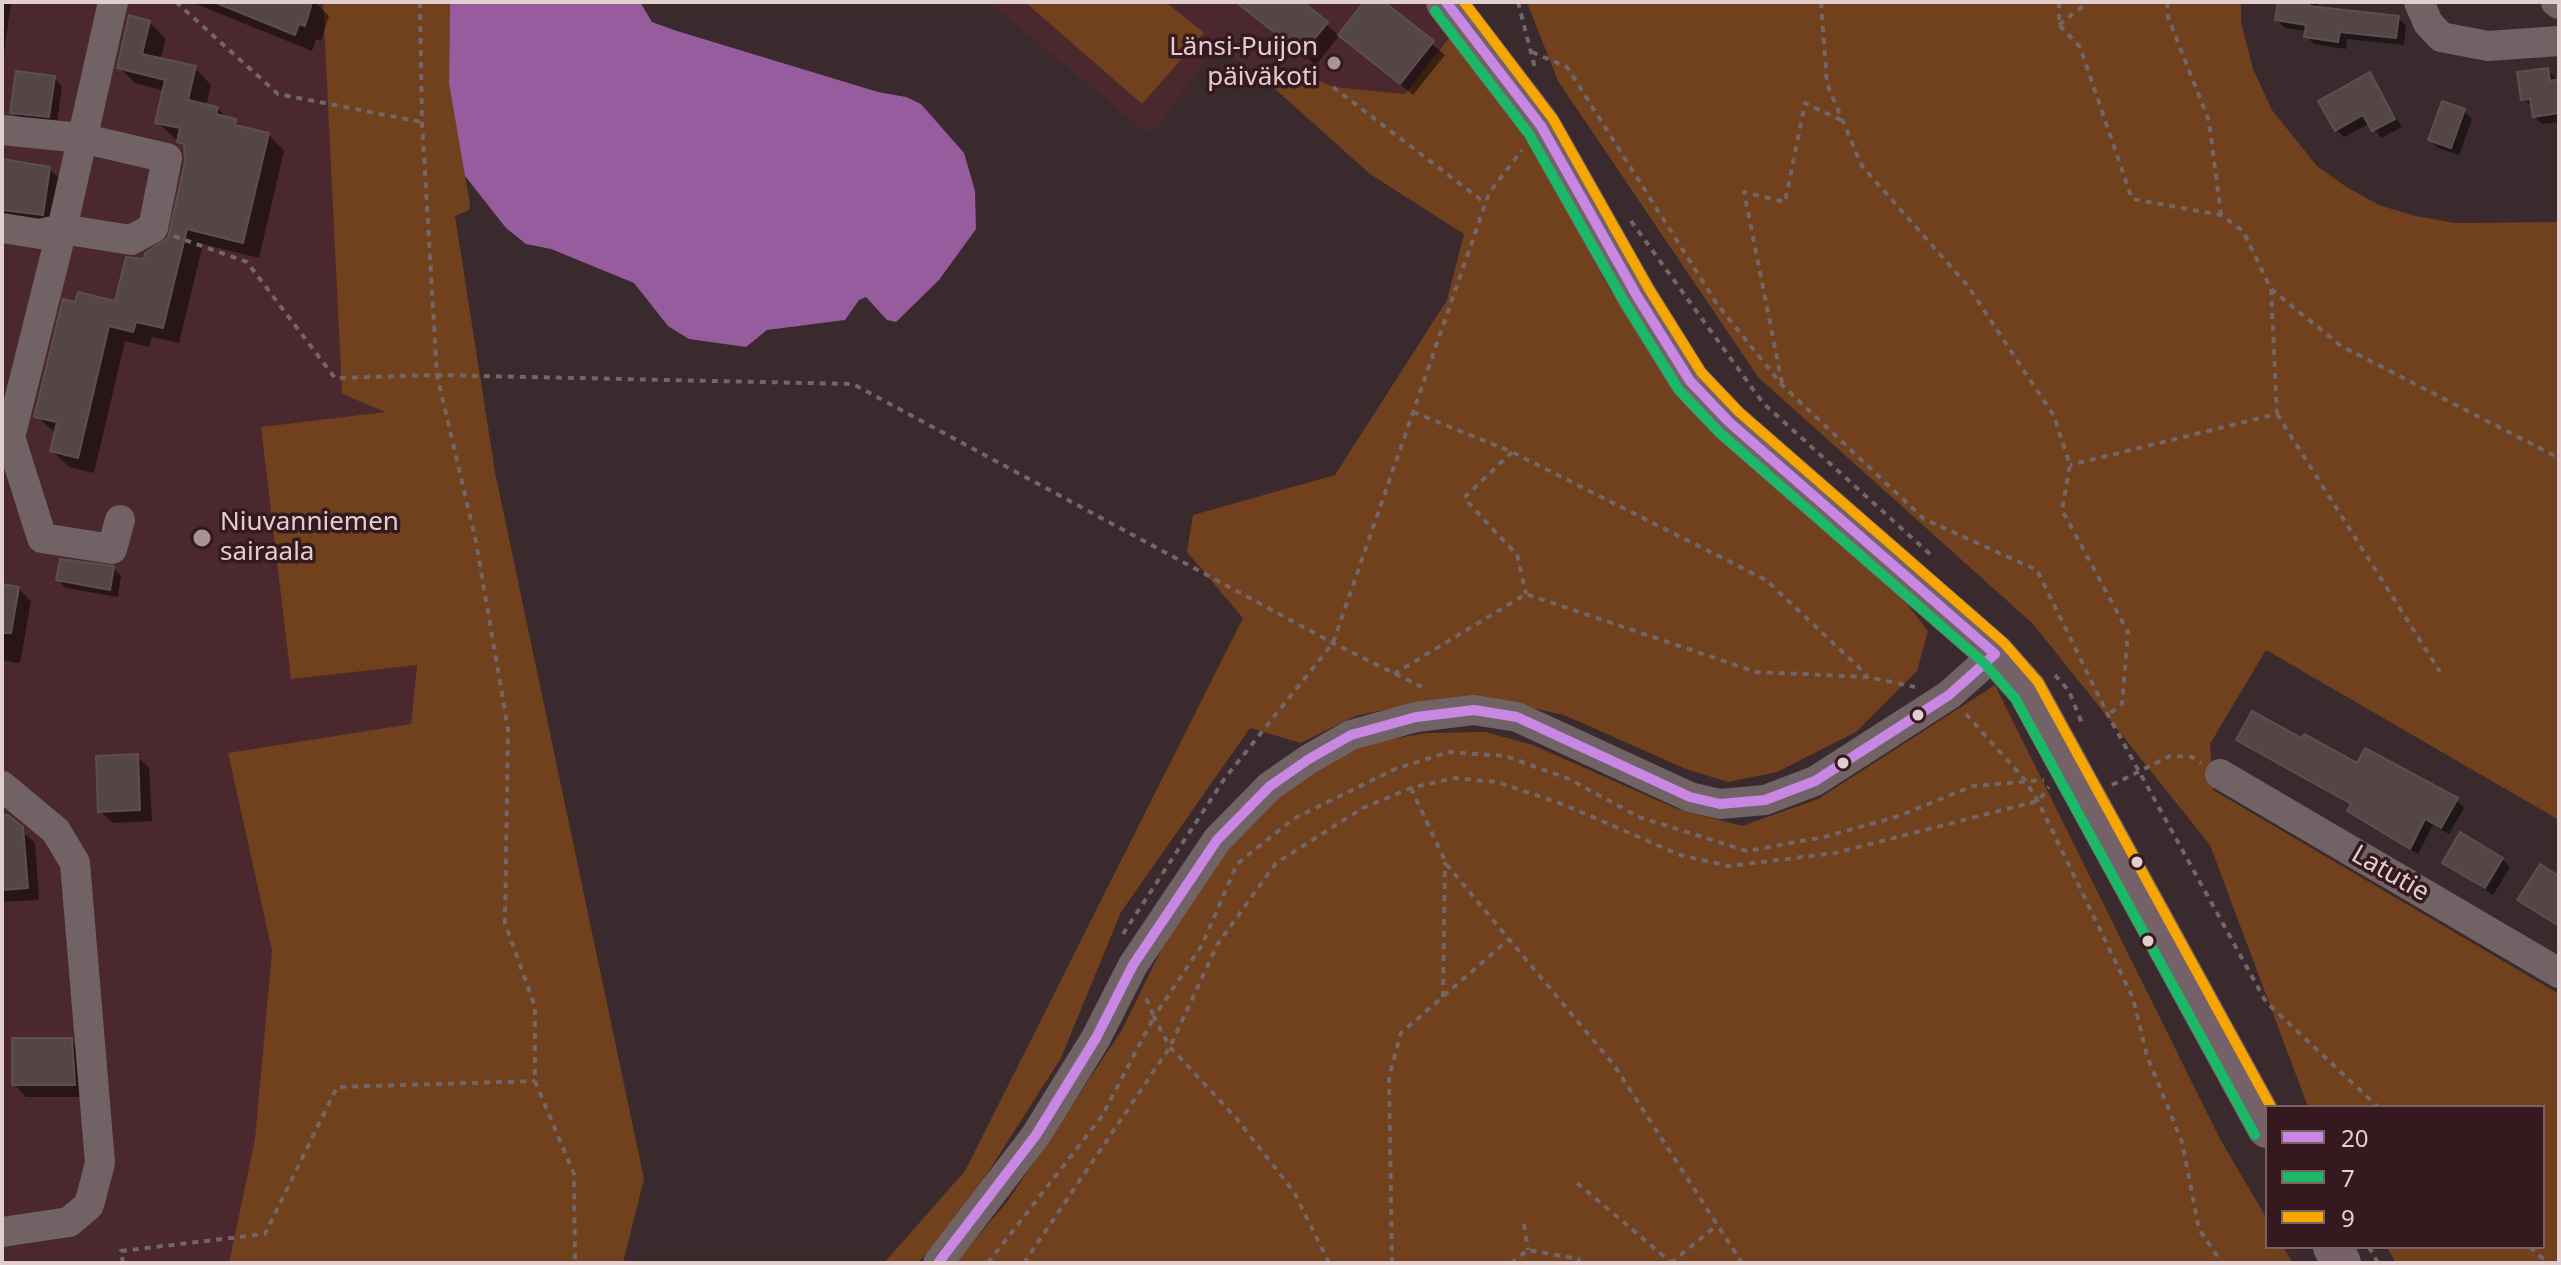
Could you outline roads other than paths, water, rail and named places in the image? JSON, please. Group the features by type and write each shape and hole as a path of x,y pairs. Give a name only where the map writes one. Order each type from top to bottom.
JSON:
{"main road":[{"path":"1446,2 1541,126 1637,296 1690,381 1729,422 1995,654 2027,690 2265,1124"}],"street":[{"path":"113,2 62,229 6,443 42,538 112,549 120,520"},
{"path":"2419,2 2428,23 2441,37 2488,46 2559,41"},
{"path":"2,130 81,138 167,158 153,228 131,240 62,229 40,234 2,228"},
{"path":"938,1263 965,1232 1036,1135 1096,1038 1133,965 1217,840 1270,786 1351,735 1416,717 1474,710 1517,717 1690,797 1720,804 1765,800 1815,781 1949,695 1995,654"},
{"name":"Latutie","path":"2220,774 2559,973"},
{"path":"2,786 56,831 75,863 100,1163 89,1205 69,1222 2,1232"}],"place":[{"name":"Länsi-Puijon päiväkoti","path":"1334,63"},
{"name":"Niuvanniemen sairaala","path":"202,538"}]}
